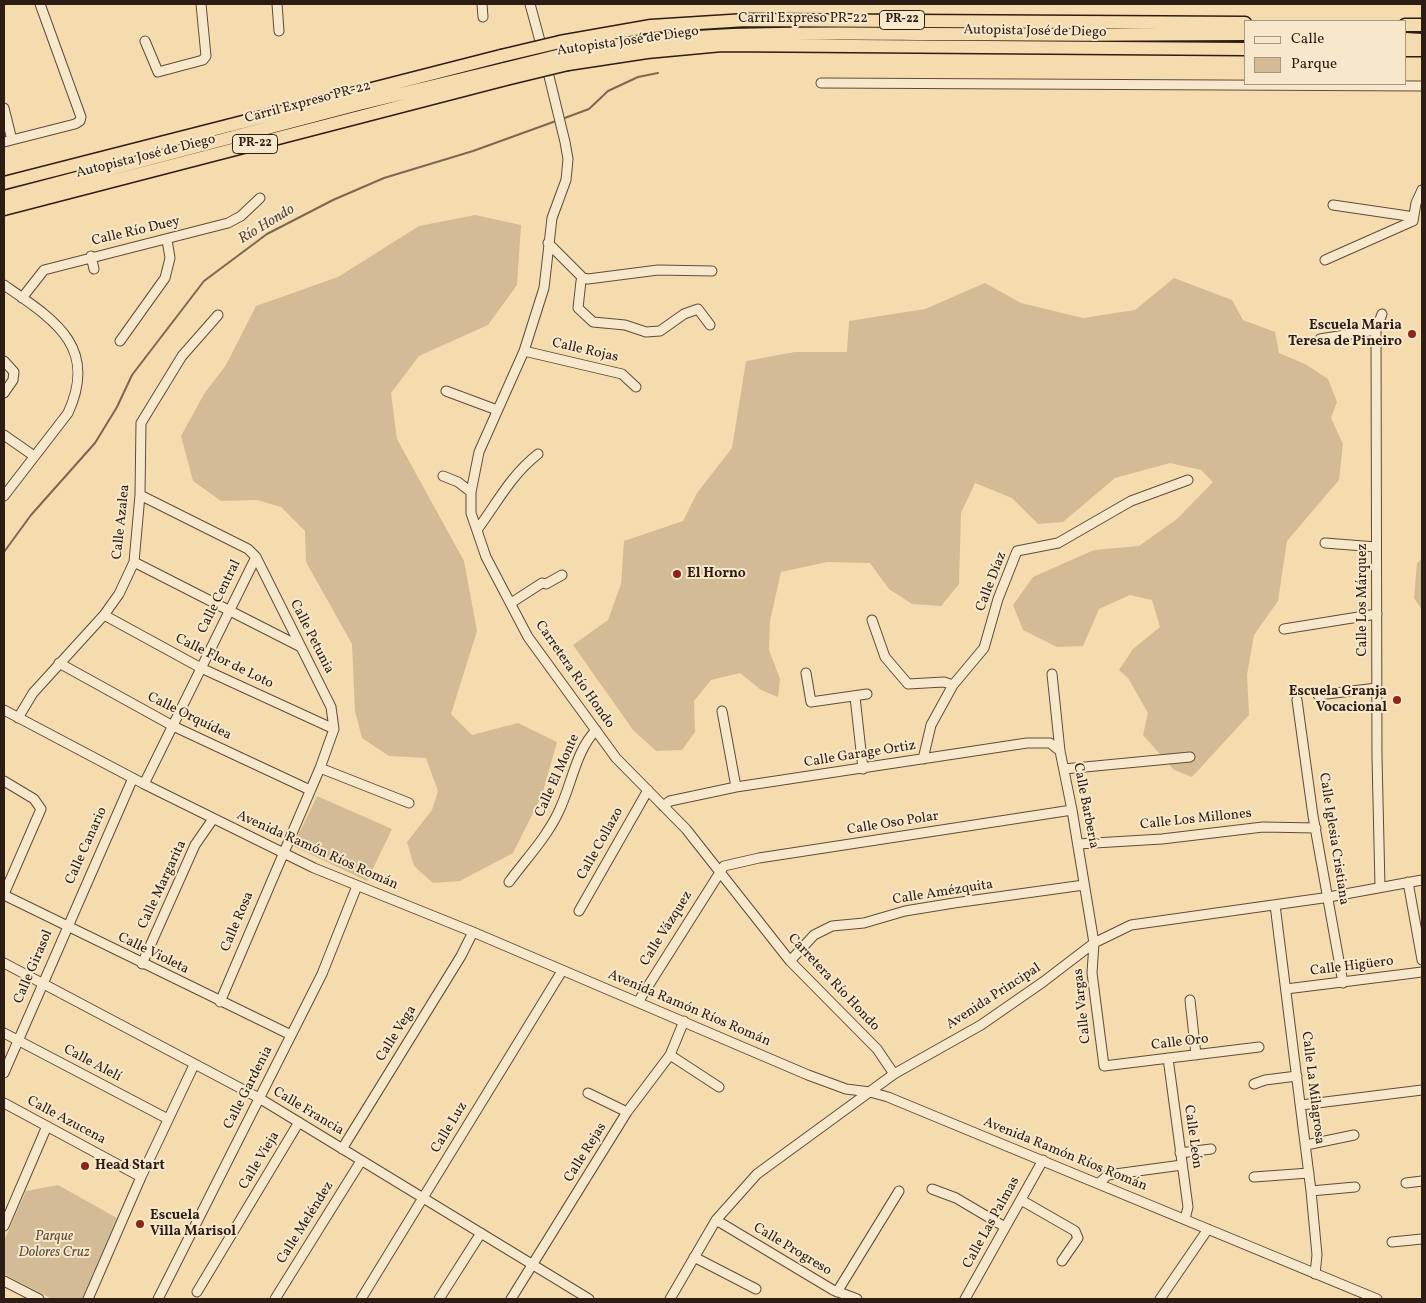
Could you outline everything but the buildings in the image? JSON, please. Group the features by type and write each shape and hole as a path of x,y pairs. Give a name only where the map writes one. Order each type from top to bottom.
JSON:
{"highway":[{"name":"Autopista José de Diego","path":"4,209 504,68 560,42 651,26 746,20 1244,23"},
{"path":"1406,25 1422,25"},
{"name":"Carril Expreso PR-22","path":"567,59 638,41 736,33 1132,36 1244,34"},
{"path":"1406,33 1422,33"},
{"name":"Carril Expreso PR-22","path":"1132,36 1153,39 1244,38"},
{"path":"1406,39 1422,40"},
{"name":"Autopista José de Diego","path":"4,183 504,68 567,59 722,45 822,44 1244,49"},
{"path":"1406,50 1422,50"},
{"name":"Carril Expreso PR-22","path":"4,197 504,68"}],"street":[{"path":"4,108 8,141 80,121 82,113 40,4"},
{"path":"145,41 158,72 203,60 206,56 201,4"},
{"path":"277,4 279,31"},
{"path":"482,4 483,17"},
{"path":"530,5 540,4"},
{"name":"Carretera Río Hondo","path":"530,5 565,142 568,159 566,180 552,218 544,288 524,351 480,452 471,492 471,513 486,557 528,637 616,758 686,829 790,961 876,1049 894,1074"},
{"path":"821,83 1422,86"},
{"path":"1413,221 1416,202 1422,190"},
{"name":"Calle Río Duey","path":"22,298 44,270 91,256 167,240 228,223 241,216 260,198"},
{"path":"1333,206 1408,216 1413,221"},
{"path":"1325,260 1413,221"},
{"path":"120,341 165,278 170,258 167,240"},
{"path":"548,244 583,278 667,270 712,271"},
{"path":"91,256 94,269"},
{"path":"583,278 581,280 578,308 593,322 625,325 646,332 660,331 684,314 698,309 710,325"},
{"path":"4,285 63,330 72,345 79,377 74,400 68,413 4,496"},
{"name":"Calle Los Márquez","path":"1380,887 1377,688 1376,330 1382,314"},
{"name":"Calle Azalea","path":"18,718 33,693 104,615 119,594 134,562 140,495 141,423 182,356 218,315"},
{"path":"1320,339 1376,330"},
{"name":"Calle Rojas","path":"524,351 622,374 636,387"},
{"path":"4,361 14,372 13,380 4,393"},
{"path":"446,391 497,410"},
{"path":"4,435 34,456"},
{"path":"477,530 508,482 524,465 538,454"},
{"path":"443,476 458,482 471,492"},
{"name":"Calle Díaz","path":"924,759 931,725 953,685 984,648 998,599 1017,552 1058,543 1131,501 1188,480"},
{"name":"Calle Petunia","path":"140,495 248,549 256,557 331,707 334,729 320,768 283,852"},
{"path":"1325,543 1376,547"},
{"name":"Calle Central","path":"144,784 256,557"},
{"path":"134,562 300,646"},
{"path":"511,603 542,583 546,584 562,575"},
{"path":"1284,629 1377,614"},
{"name":"Calle Flor de Loto","path":"104,615 201,668 334,729"},
{"path":"872,620 885,657 908,684 944,682 953,685"},
{"name":"Calle Orquídea","path":"59,663 173,726 310,790"},
{"path":"806,673 811,702 866,694"},
{"name":"Calle Barbería","path":"1052,674 1060,751 1078,844 1094,944"},
{"path":"1318,695 1377,688"},
{"path":"855,697 863,769"},
{"name":"Calle Iglesia Cristiana","path":"1297,700 1316,828 1343,983"},
{"name":"Avenida Ramón Ríos Román","path":"4,710 144,784 283,852 358,886 473,932 830,1084 846,1089 870,1092 1043,1160 1377,1299"},
{"path":"722,711 736,787"},
{"name":"Calle El Monte","path":"510,882 558,813 585,741 596,730"},
{"name":"Calle Garage Ortiz","path":"663,806 670,801 736,787 1027,743 1050,743 1060,751"},
{"path":"1064,769 1190,757"},
{"path":"320,768 409,803"},
{"name":"Calle Canario","path":"66,926 132,778"},
{"path":"4,781 34,799 41,809 4,895"},
{"name":"Calle Collazo","path":"579,911 648,790"},
{"name":"Calle Oso Polar","path":"720,871 724,866 759,858 1072,810"},
{"name":"Calle Margarita","path":"142,964 195,845 213,818"},
{"name":"Calle Los Millones","path":"1078,844 1162,839 1263,827 1316,828"},
{"name":"Calle Rosa","path":"220,1002 283,852"},
{"name":"Calle Vázquez","path":"638,1002 720,871"},
{"name":"Avenida Principal","path":"670,1299 716,1220 757,1174 894,1074 981,1025 1094,944 1131,926 1329,897 1422,880"},
{"path":"1408,882 1422,960"},
{"name":"Calle Amézquita","path":"790,961 814,935 832,926 864,923 905,911 954,903 1084,885"},
{"name":"Calle Gardenia","path":"158,1299 322,974 358,886"},
{"name":"Calle Violeta","path":"4,895 291,1036"},
{"name":"Calle La Milagrosa","path":"1275,905 1306,1145 1317,1255 1316,1274"},
{"name":"Calle Girasol","path":"4,1073 66,926"},
{"name":"Calle Vega","path":"342,1149 473,932"},
{"name":"Calle Vargas","path":"1094,944 1092,974 1104,1066"},
{"name":"Calle Francia","path":"4,963 259,1098 589,1299"},
{"name":"Calle Luz","path":"360,1299 562,970"},
{"name":"Calle Higüero","path":"1286,989 1422,972"},
{"path":"1190,1000 1196,1054"},
{"name":"Calle Rejas","path":"511,1299 627,1112 670,1055 684,1021"},
{"name":"Calle Alelí","path":"4,1033 168,1119"},
{"name":"Calle Oro","path":"1104,1066 1259,1047"},
{"path":"670,1055 719,1087"},
{"name":"Calle León","path":"1168,1058 1188,1206 1185,1219"},
{"path":"88,1299 141,1177 194,1065"},
{"path":"1254,1084 1265,1080 1297,1076"},
{"path":"1301,1105 1422,1090"},
{"path":"588,1093 627,1112"},
{"name":"Calle Azucena","path":"4,1103 141,1177"},
{"name":"Calle Vieja","path":"197,1292 299,1122"},
{"path":"4,1226 47,1126"},
{"path":"1306,1145 1354,1136"},
{"path":"1180,1153 1211,1150"},
{"name":"Calle Las Palmas","path":"965,1299 1043,1160"},
{"name":"Calle Meléndez","path":"275,1299 361,1161"},
{"path":"1099,1183 1108,1175 1182,1165"},
{"path":"1254,1177 1309,1173"},
{"path":"1406,1183 1422,1181"},
{"path":"1311,1191 1355,1187"},
{"path":"932,1189 956,1198 1005,1227"},
{"path":"828,1299 899,1191"},
{"path":"1021,1200 1075,1231 1078,1238 1062,1261"},
{"name":"Calle Progreso","path":"716,1220 835,1291 857,1299"},
{"path":"1160,1299 1208,1229"},
{"path":"438,1299 481,1233"},
{"path":"1392,1242 1422,1239"},
{"path":"694,1257 756,1288"},
{"path":"4,1281 20,1295 40,1299"}],"green space":[{"path":"475,215 521,225 517,285 488,325 419,356 391,393 397,439 464,561 477,631 451,714 472,735 518,723 557,742 542,795 513,853 460,881 433,883 414,866 407,842 432,810 438,791 426,758 389,756 362,738 355,711 352,644 306,562 305,531 281,507 257,500 221,501 193,481 181,436 204,394 226,365 256,306 338,277 419,226"},
{"path":"1174,278 1232,300 1243,320 1275,332 1279,353 1305,364 1328,379 1337,402 1331,418 1343,444 1339,480 1287,541 1278,601 1254,635 1247,675 1249,715 1192,777 1174,770 1143,735 1148,713 1128,678 1119,670 1133,649 1160,627 1152,600 1130,595 1099,609 1083,646 1057,647 1023,630 1013,605 1033,577 1094,550 1139,546 1177,519 1213,482 1201,470 1170,463 1115,478 1063,522 1038,524 1012,498 975,483 961,513 959,584 941,606 912,604 889,589 870,563 827,562 781,572 770,621 769,650 780,679 778,697 761,690 740,673 711,680 694,701 695,732 682,750 656,751 633,730 573,645 608,620 621,584 624,541 683,521 697,493 732,448 746,361 795,352 847,352 849,321 925,309 985,283 1021,303 1083,318 1135,310"},
{"path":"1422,558 1422,610 1414,598 1417,563"},
{"path":"317,796 392,829 367,881 293,846"},
{"name":"Parque Dolores Cruz","path":"58,1185 117,1218 82,1299 52,1299 4,1274 4,1241 26,1191"}],"waterway":[{"name":"Río Hondo","path":"562,119 589,109 608,91 638,77 658,73"},
{"name":"Río Hondo","path":"4,552 31,515 95,443 117,407 132,375 204,281 267,234 333,200 384,178 473,151 556,121"}],"place":[{"name":"Escuela Maria Teresa de Pineiro","path":"1412,334"},
{"name":"El Horno","path":"677,574"},
{"name":"Escuela Granja Vocacional","path":"1397,700"},
{"name":"Head Start","path":"85,1166"},
{"name":"Escuela Villa Marisol","path":"140,1224"}]}
